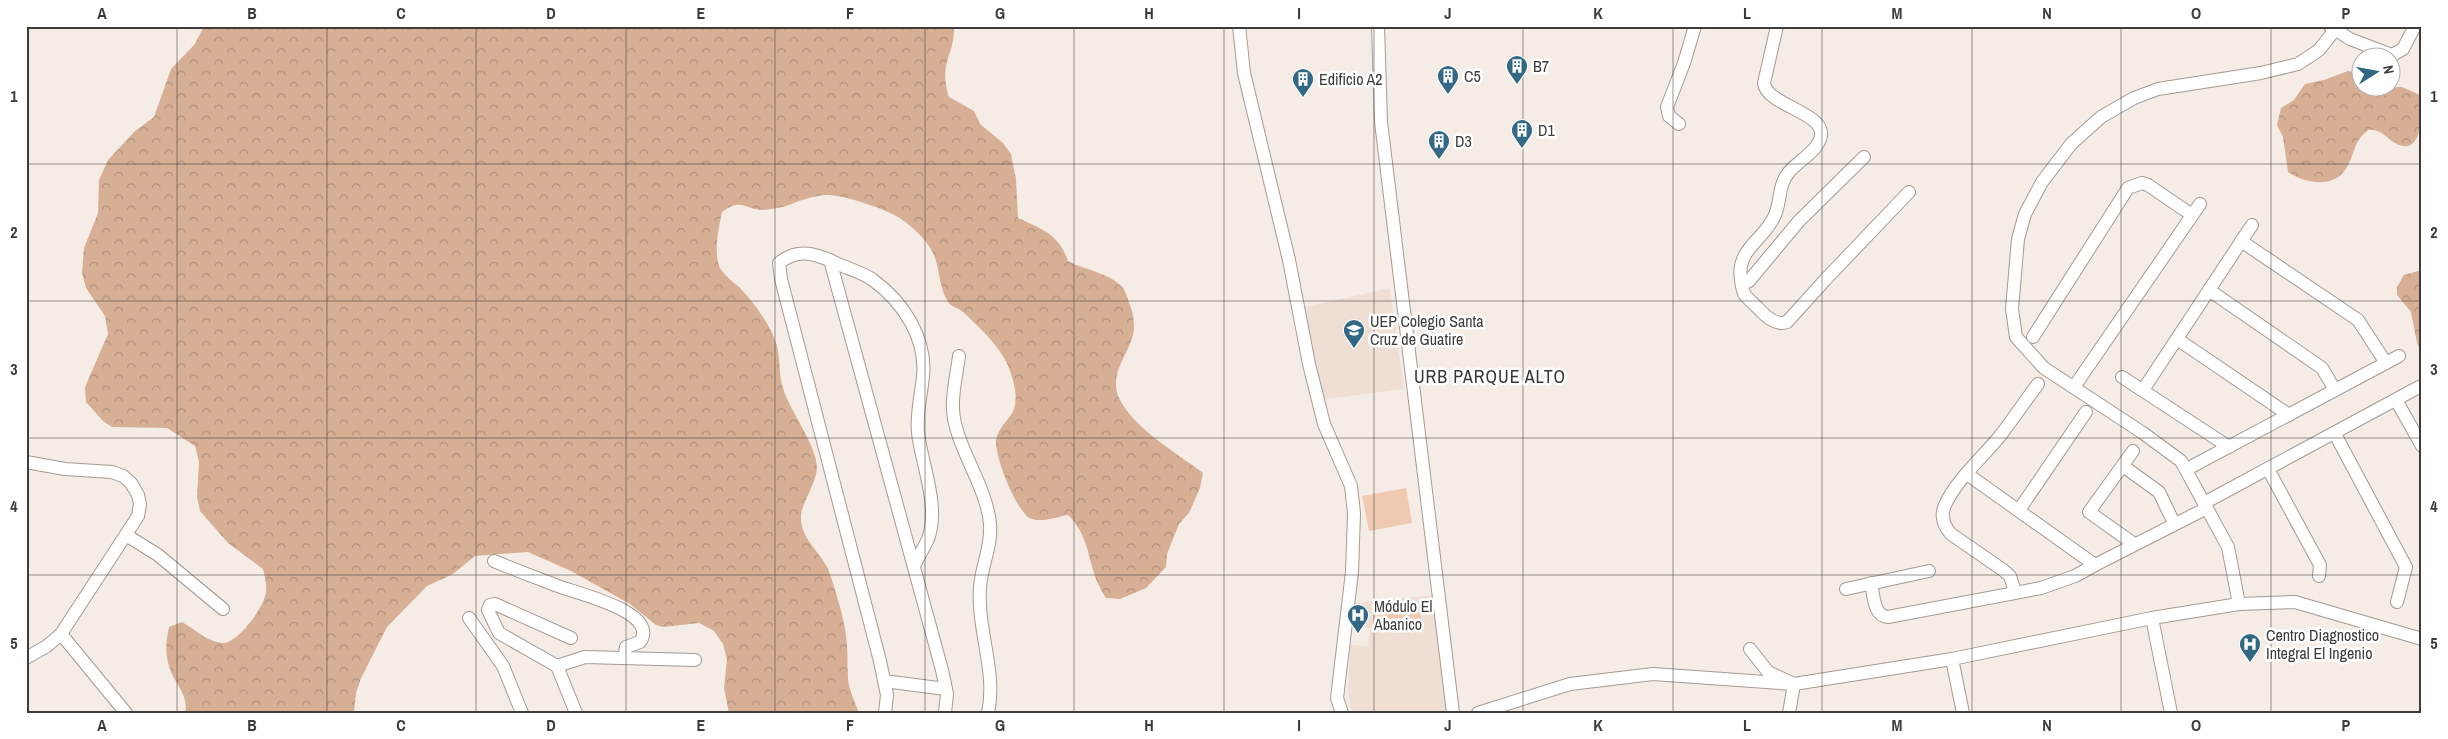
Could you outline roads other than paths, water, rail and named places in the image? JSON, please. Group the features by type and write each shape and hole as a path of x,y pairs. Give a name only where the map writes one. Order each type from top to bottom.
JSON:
{"street":[{"path":"1239,26 1244,73 1289,260 1309,364 1324,424 1351,486 1354,512 1352,572 1337,698 1342,713"},
{"path":"1378,26 1381,122 1453,713"},
{"path":"1679,124 1669,116 1667,107 1684,63 1695,26"},
{"path":"1777,26 1764,83 1765,90 1771,96 1786,102 1814,120 1820,127 1821,135 1816,147 1798,162 1784,180 1772,221 1742,259 1742,284 1745,295 1766,315 1779,324 1787,322 1909,192"},
{"path":"2239,604 2228,547 2187,469 2172,453 2034,360 2016,337 2013,324 2018,239 2029,204 2042,182 2071,144 2084,130 2129,100 2158,89 2261,73 2298,64 2320,50 2334,28 2350,39 2392,55 2403,49 2416,26"},
{"path":"1742,284 1749,281 1799,221 1864,157"},
{"path":"2033,337 2128,188 2142,183 2148,185 2192,215"},
{"path":"2074,387 2200,204"},
{"path":"2143,390 2252,225"},
{"path":"2241,241 2358,320 2386,363"},
{"path":"885,713 887,695 884,681 780,278 779,263 789,255 805,252 830,260 872,279 901,305 918,337 924,354 917,417 930,491 931,516 928,538 914,566"},
{"path":"830,260 946,689 945,713"},
{"path":"2209,290 2322,368 2335,390"},
{"path":"2177,339 2289,415"},
{"path":"959,356 953,409 956,426 986,502 990,525 989,548 980,586 980,608 992,698 988,713"},
{"path":"2187,469 2399,356"},
{"path":"2122,377 2229,447"},
{"path":"2016,592 2010,576 2004,570 1951,534 1945,526 1943,515 1945,506 1967,474 2000,436 2038,384"},
{"path":"1871,583 1877,611 1886,617 2055,584 2206,506 2268,469 2419,387"},
{"path":"2396,400 2422,446"},
{"path":"2019,510 2086,412"},
{"path":"2335,434 2406,567 2397,602"},
{"path":"2133,450 2089,512 2134,544"},
{"path":"26,462 112,472 127,479 134,486 140,504 138,516 61,634 43,649 26,658"},
{"path":"2123,466 2159,492 2174,523"},
{"path":"2268,469 2320,565 2319,576"},
{"path":"1967,474 2095,564"},
{"path":"126,535 158,555 223,609"},
{"path":"494,561 567,590 604,600 626,611 642,628 644,636 640,642 626,646 624,658"},
{"path":"1846,589 1929,571"},
{"path":"1478,713 1570,684 1632,675 1652,674 1794,684 1952,659 2152,618 2239,604 2296,602 2422,639"},
{"path":"571,638 495,604 490,605 488,610 499,633 557,666 576,713"},
{"path":"469,618 503,666 522,713"},
{"path":"2152,618 2171,713"},
{"path":"61,634 126,713"},
{"path":"1750,649 1768,672 1794,684"},
{"path":"557,666 585,657 695,660"},
{"path":"1952,659 1963,713"},
{"path":"884,681 946,689"},
{"path":"1789,713 1794,684"}],"place":[{"name":"B7","path":"1517,85"},
{"name":"C5","path":"1448,95"},
{"name":"Edificio A2","path":"1303,98"},
{"name":"D1","path":"1522,149"},
{"name":"D3","path":"1439,160"},
{"name":"UEP Colegio Santa Cruz de Guatire","path":"1354,349"},
{"name":"Módulo El Abanico","path":"1358,634"},
{"name":"Centro Diagnostico Integral El Ingenio","path":"2250,663"}],"district":[{"name":"URB PARQUE ALTO","path":"1490,376"}]}
